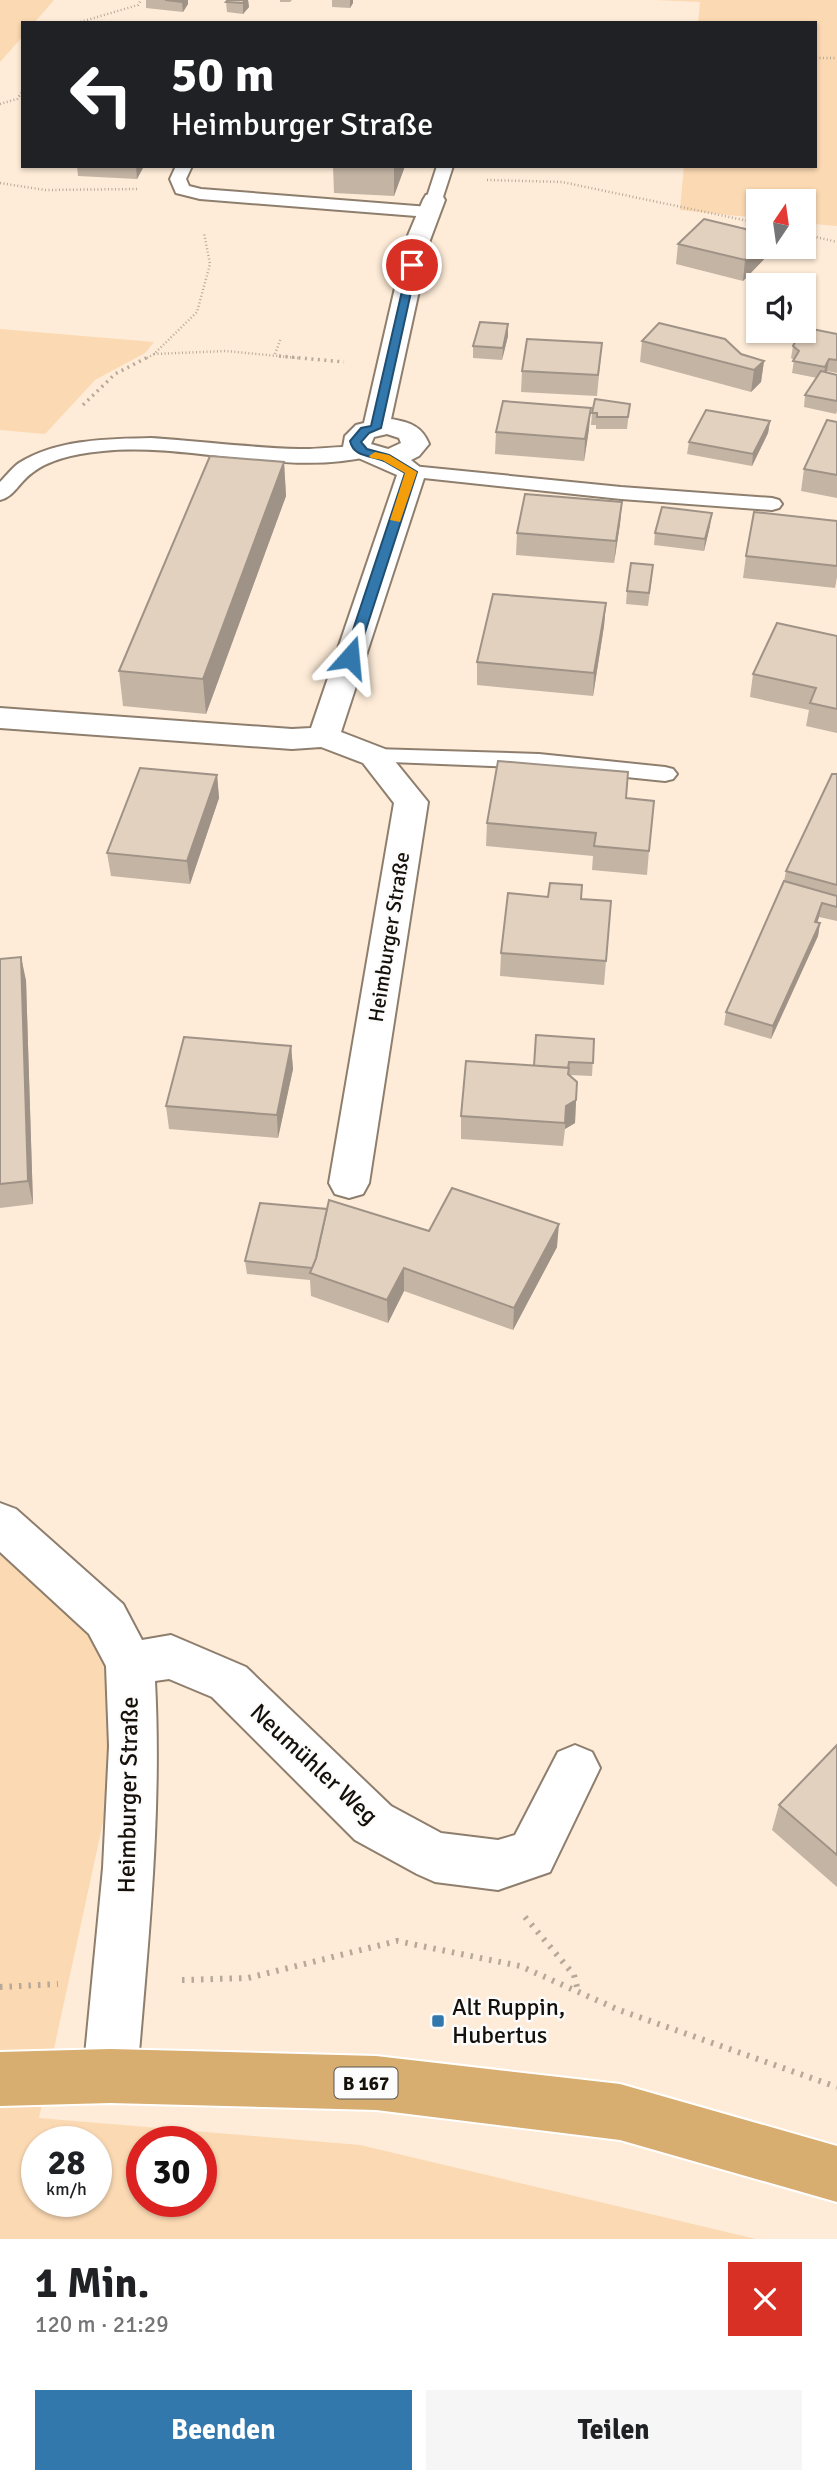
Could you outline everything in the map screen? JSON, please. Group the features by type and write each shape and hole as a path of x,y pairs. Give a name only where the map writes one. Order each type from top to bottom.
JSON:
{"main road":[{"name":"B 167","path":"0,2079 110,2076 376,2083 620,2112 837,2174"}],"street":[{"path":"376,428 418,240 437,189"},
{"path":"324,737 411,472 357,447 358,436 376,428 397,428 414,436 415,444 412,449 403,454 374,454"},
{"path":"0,718 292,739 324,737 374,755"},
{"name":"Heimburger Straße","path":"349,1183 411,802 374,755"},
{"name":"Heimburger Straße","path":"0,1523 106,1619 130,1664 134,1746 129,1868 110,2076"},
{"name":"Neumühler Weg","path":"130,1664 171,1657 229,1682 373,1823 435,1857 498,1865 531,1855 575,1768"}],"lane":[{"path":"183,168 178,179 182,189 200,194 437,189"},
{"path":"0,494 5,485 39,461 109,443 325,456 374,454"},
{"path":"411,472 621,493 772,504"},
{"path":"374,755 539,761 665,774"}],"path":[{"path":"84,21 138,5 141,0"},
{"path":"817,58 837,58"},
{"path":"0,104 17,99 21,94"},
{"path":"437,189 562,182 746,220"},
{"path":"0,184 45,190 182,189 203,230 210,264 197,312 154,354 226,351 390,368"},
{"path":"816,237 837,242"},
{"path":"275,354 281,338"},
{"path":"498,1865 500,1887 574,1975 579,1992"},
{"path":"248,1978 397,1941 520,1966 619,2010 837,2087"}],"shaded area":[{"path":"0,0 54,0 36,21 21,21 21,38 0,62"},
{"path":"654,0 837,0 837,226 816,224 816,189 746,189 746,217 680,210 684,168 817,168 817,21 698,21 700,2"},
{"path":"0,329 154,342 145,353 95,380 45,434 0,430"},
{"path":"0,1546 89,1629 112,1672 123,1730 39,2118 134,2126 126,2126 126,2217 217,2217 217,2133 360,2145 756,2239 0,2239"}],"building":[{"path":"245,0 243,3 226,2"},
{"path":"704,219 746,229 746,259 745,260 678,244"},
{"path":"480,322 508,324 503,348 473,346"},
{"path":"659,323 725,339 741,354 764,361 754,370 642,341"},
{"path":"816,330 837,334 837,360 829,359 825,367 793,361 799,351 793,346 794,343 816,343"},
{"path":"527,339 602,343 598,375 522,371"},
{"path":"821,371 837,375 837,401 805,395"},
{"path":"595,399 630,404 628,417 597,417 597,413 592,413"},
{"path":"503,401 591,408 585,439 496,432"},
{"path":"706,410 770,421 753,454 689,442"},
{"path":"827,420 837,422 837,475 804,469"},
{"path":"210,456 284,462 203,679 119,671"},
{"path":"525,494 622,502 616,541 517,533"},
{"path":"662,507 712,513 705,539 655,533"},
{"path":"754,512 837,521 837,566 746,556"},
{"path":"631,563 653,565 649,593 627,591"},
{"path":"493,594 606,603 594,673 477,662"},
{"path":"777,623 837,636 837,709 810,703 816,688 753,674"},
{"path":"498,761 628,772 626,798 654,801 649,851 594,846 596,833 487,823"},
{"path":"140,768 217,775 187,861 107,853"},
{"path":"832,774 837,774 837,885 786,871"},
{"path":"784,881 837,896 837,907 822,903 815,922 820,923 773,1026 726,1012"},
{"path":"550,883 582,885 581,899 611,901 606,961 501,953 508,893 548,897"},
{"path":"21,957 28,1181 0,1184 0,959"},
{"path":"536,1035 594,1039 593,1063 569,1062 568,1068 534,1066"},
{"path":"184,1037 291,1046 277,1115 166,1106"},
{"path":"466,1061 569,1068 568,1074 577,1082 576,1100 566,1106 565,1123 461,1116"},
{"path":"452,1188 559,1224 514,1308 404,1268 387,1300 310,1273 329,1200 429,1231"},
{"path":"260,1203 327,1209 312,1268 245,1261"},
{"path":"837,1745 837,1855 779,1805"}],"slow traffic":[{"path":"375,456 385,457 411,472 396,520"}],"place":[{"name":"Alt Ruppin, Hubertus","path":"438,2021"}],"route":[{"path":"350,657 411,472 385,457 363,452 357,447 356,441 365,431 376,428 412,265"}]}
